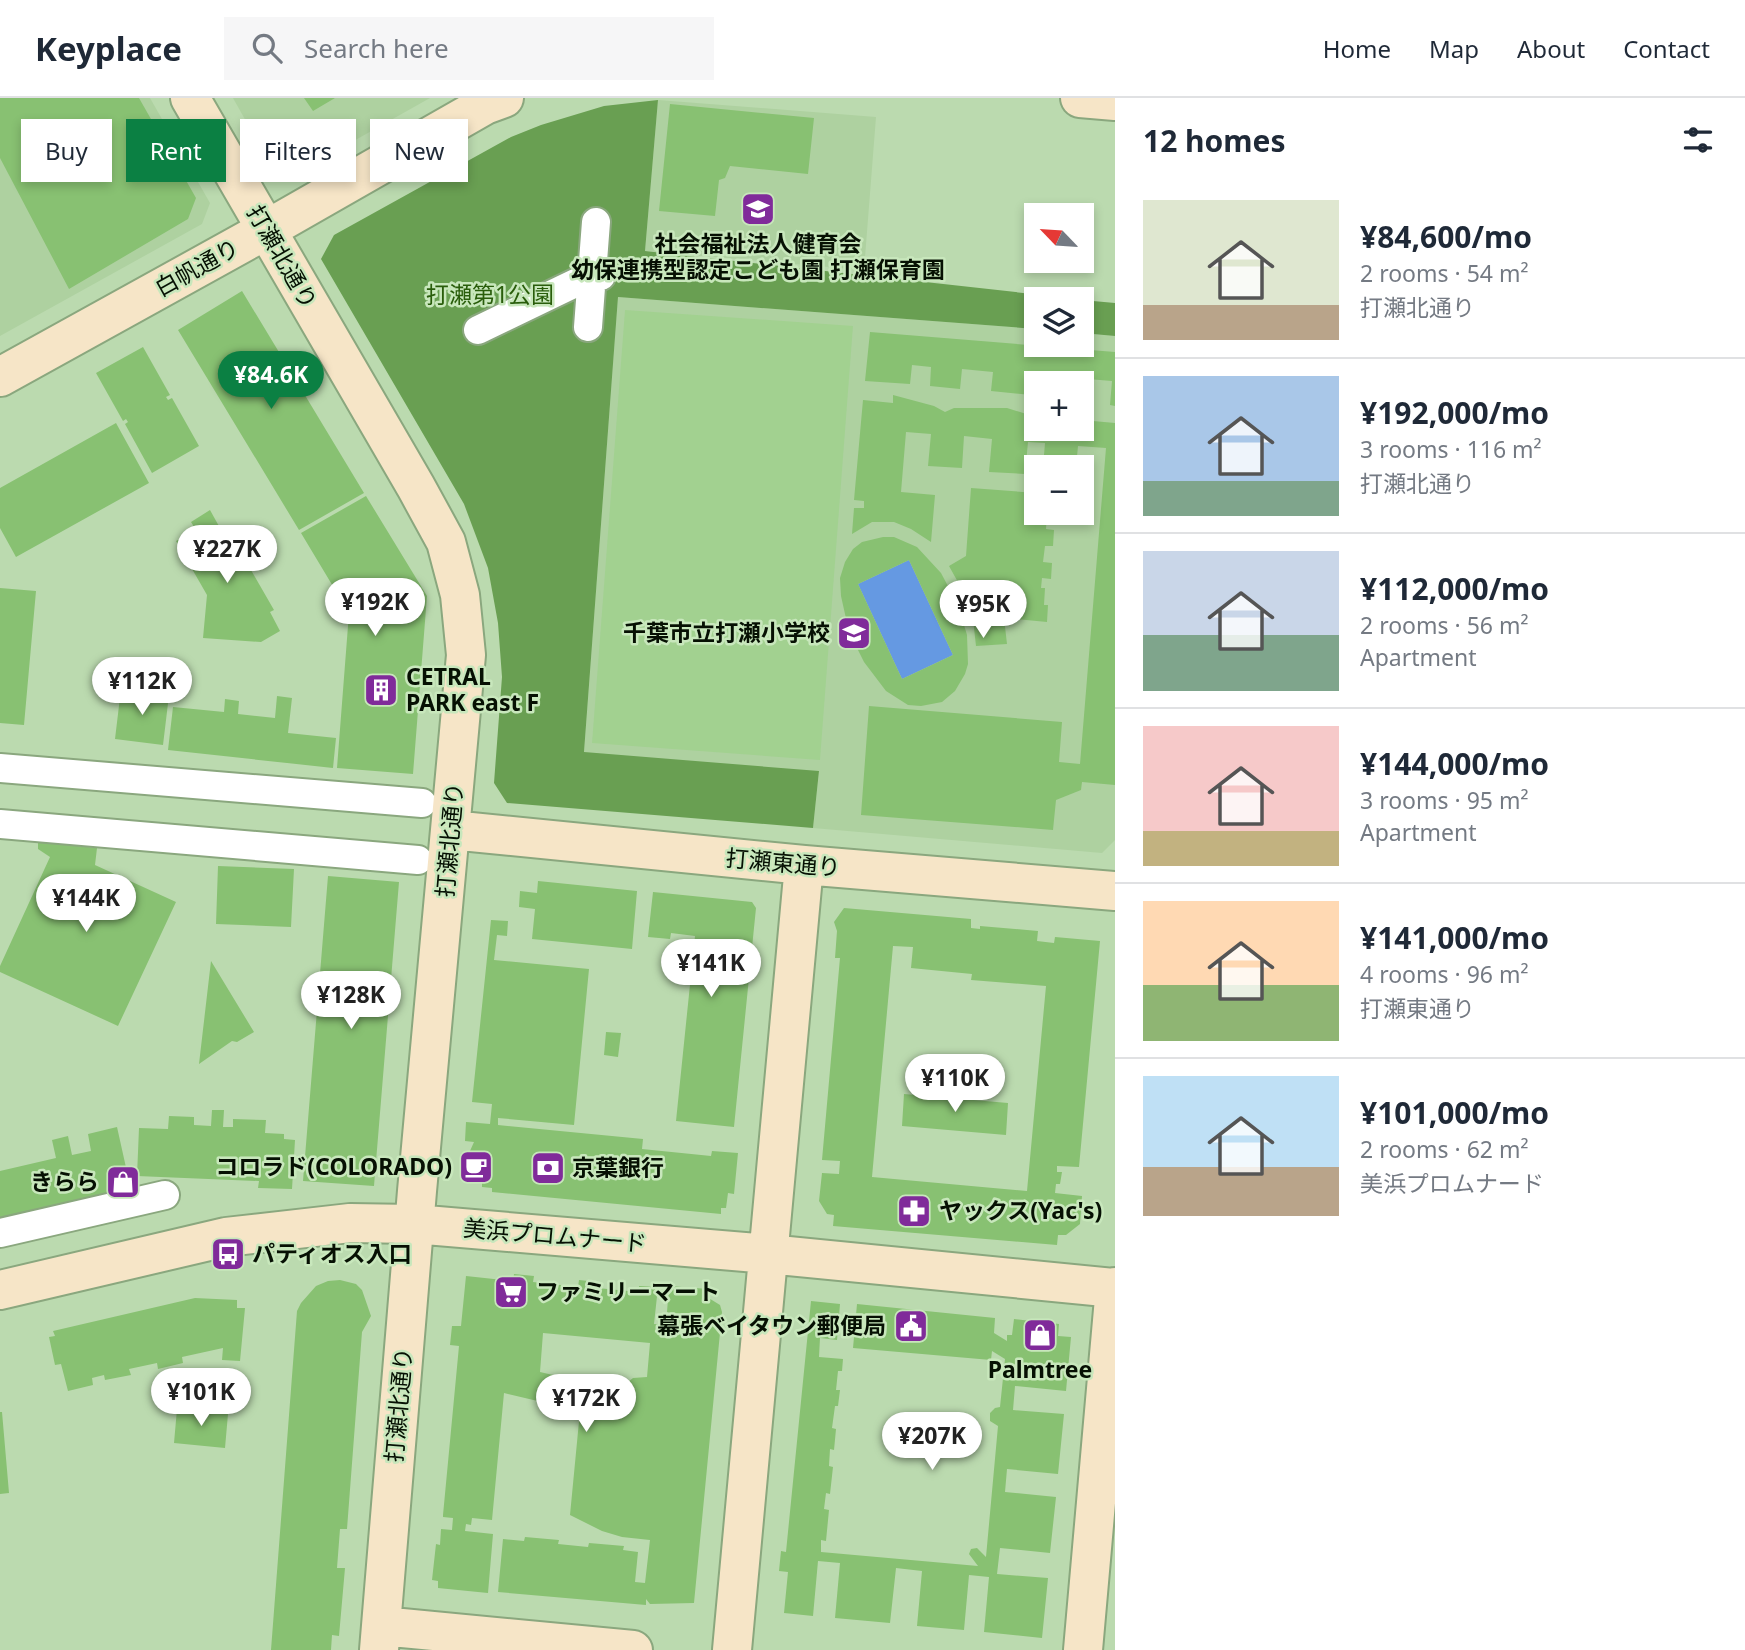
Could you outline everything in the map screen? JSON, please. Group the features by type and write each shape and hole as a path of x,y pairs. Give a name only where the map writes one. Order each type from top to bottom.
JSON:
{"street":[{"name":"打瀬北通り","path":"190,98 446,542 460,595 466,655 414,1224 380,1638"},
{"name":"白帆通り","path":"0,377 485,105 504,98"},
{"path":"1080,98 1115,101"},
{"path":"588,327 597,276 596,222"},
{"path":"479,332 597,276"},
{"path":"0,768 422,803"},
{"path":"0,824 418,860"},
{"name":"打瀬東通り","path":"451,830 803,865 1115,891"},
{"path":"732,1650 803,865"},
{"path":"0,1233 165,1195"},
{"name":"美浜プロムナード","path":"0,1290 226,1237 350,1223 414,1224 768,1254 1115,1288"},
{"path":"1083,1650 1115,1288"},
{"path":"380,1638 633,1650"}],"shaded area":[{"path":"0,98 150,98 162,119 126,119 126,182 198,182 210,203 202,224 0,336"},
{"path":"233,98 430,98 393,119 370,119 370,132 356,140 356,119 245,119"},
{"name":"社会福祉法人健育会 幼保連携型認定こども園 打瀬保育園","path":"658,100 876,117 864,270 645,251"},
{"name":"千葉市立打瀬小学校","path":"618,297 1024,328 1024,357 1094,357 1094,334 1115,336 1115,840 1102,853 813,828 819,772 584,753"},
{"path":"625,310 853,326 820,760 592,743"}],"green space":[{"name":"打瀬第1公園","path":"658,100 645,251 1024,293 1024,328 618,297 584,752 819,771 813,828 507,803 494,783 502,677 498,623 488,568 464,504 321,259 334,235 430,182 468,182 468,161 511,137 604,106"},
{"path":"1094,301 1115,303 1115,336 1094,334"}],"water":[{"path":"909,560 953,655 902,679 858,584"}],"building":[{"path":"0,98 139,98 151,119 126,119 126,182 187,182 196,198 188,219 69,289 0,158"},
{"path":"304,98 335,98 313,111"},
{"path":"670,104 814,118 808,174 730,166 725,178 719,180 715,216 659,211"},
{"path":"242,291 364,493 299,530 178,330"},
{"path":"870,332 1024,345 1024,357 1094,357 1094,350 1115,352 1115,406 1110,405 1112,381 1094,380 1094,371 1024,371 1024,394 991,391 993,372 962,369 960,389 930,386 931,367 912,365 910,384 865,381"},
{"path":"143,347 170,395 166,397 168,400 172,398 199,446 152,473 125,424 128,422 126,419 123,421 96,373"},
{"path":"893,395 934,406 945,412 954,408 1007,408 1024,413 1024,441 1094,441 1094,421 1115,423 1115,785 1082,782 1081,790 1056,800 1053,830 861,815 869,706 1062,722 1059,762 1080,764 1106,448 1078,446 1077,455 1044,455 1045,443 1028,442 1027,455 1024,455 1024,474 989,472 992,439 964,436 962,468 928,466 931,434 906,432 901,492 935,495 931,542 894,522 872,522 852,534 854,508 864,508 864,501 854,500 863,400 893,403"},
{"path":"116,423 149,483 16,557 0,528 0,488"},
{"path":"971,488 1024,492 1024,525 1046,525 1046,529 1054,530 1053,546 1045,546 1043,562 1052,563 1051,579 1042,578 1041,588 1045,588 1044,605 1048,605 1047,622 1004,618 1007,644 976,646 973,619 964,593 949,566 966,556"},
{"name":"CETRAL PARK east F","path":"366,496 427,596 413,774 337,768 349,613 301,533"},
{"path":"210,510 220,528 225,525 274,610 270,612 280,631 261,642 203,638 207,595 176,541 196,530 191,522"},
{"path":"894,537 917,547 941,573 958,605 967,635 968,664 955,691 942,702 921,706 908,705 886,691 864,662 849,632 840,578 845,562 853,549 862,542","holes":["909,560 953,655 902,679 858,584"]},
{"path":"0,588 36,591 24,725 0,723"},
{"path":"121,689 169,695 163,745 115,739"},
{"path":"277,696 292,698 288,733 336,738 333,768 168,750 173,707 224,712 225,699 239,701 238,714 275,718"},
{"path":"38,842 97,848 95,865 176,902 118,1026 0,972 0,966 50,857 38,849"},
{"path":"218,866 294,869 291,927 216,924"},
{"path":"328,876 399,882 374,1186 303,1181"},
{"path":"538,881 637,891 632,949 532,939 535,909 519,907 520,891 537,893"},
{"path":"653,892 752,902 756,908 734,1127 676,1121 695,936 671,933 670,939 648,937"},
{"path":"844,908 971,919 971,928 980,929 980,926 1038,931 1037,941 1054,943 1055,937 1100,941 1079,1167 1057,1166 1057,1172 1062,1172 1055,1193 1082,1196 1080,1224 1066,1235 1058,1235 1057,1245 833,1226 834,1215 827,1214 819,1201 822,1173 839,1174 840,1161 822,1160 840,958 835,958 837,931 834,922","holes":["893,946 913,947 911,968 972,974 971,980 1046,986 1027,1191 872,1177"]},
{"path":"491,920 508,921 507,936 497,935 494,960 589,969 574,1125 498,1118 498,1125 643,1139 642,1149 711,1156 712,1151 738,1153 734,1194 728,1193 726,1208 721,1208 721,1214 492,1192 492,1188 482,1187 482,1180 461,1171 474,1142 465,1141 466,1122 490,1124 492,1104 472,1102"},
{"path":"211,961 254,1032 237,1042 232,1041 199,1064"},
{"path":"606,1032 621,1033 618,1057 604,1055"},
{"path":"904,1094 1008,1103 1006,1135 902,1126"},
{"path":"212,1110 224,1110 223,1127 233,1127 233,1119 266,1120 265,1133 284,1134 284,1139 295,1140 292,1189 258,1188 259,1181 137,1176 139,1128 168,1129 169,1116 194,1117 194,1125 211,1126"},
{"path":"117,1127 133,1199 0,1228 0,1171 56,1158 52,1140 68,1136 72,1155 91,1151 88,1134"},
{"path":"514,1274 534,1276 533,1282 578,1287 579,1280 598,1282 597,1288 639,1292 639,1286 658,1287 654,1324 670,1325 671,1313 667,1312 669,1286 708,1289 707,1297 720,1305 722,1312 694,1603 650,1604 646,1599 646,1605 498,1592 503,1539 524,1541 525,1537 559,1540 558,1544 588,1547 589,1543 624,1546 623,1550 638,1552 635,1582 645,1583 650,1540 622,1537 602,1531 570,1515 580,1411 504,1393 492,1520 472,1518 471,1525 466,1524 465,1531 493,1534 488,1593 438,1588 438,1581 432,1580 436,1544 440,1545 441,1529 452,1530 453,1518 443,1517 459,1346 450,1345 452,1326 461,1326 466,1276 513,1281","holes":["543,1333 650,1343 647,1377 633,1378 618,1390 540,1372"]},
{"path":"340,1280 356,1284 362,1290 371,1316 362,1332 347,1529 340,1529 337,1568 345,1568 339,1636 332,1635 331,1650 271,1650 297,1311 316,1286"},
{"path":"195,1298 237,1300 237,1308 245,1308 240,1361 222,1360 223,1348 182,1357 183,1363 158,1369 157,1363 129,1369 131,1375 105,1380 104,1375 92,1378 93,1385 68,1391 61,1364 55,1365 49,1337 55,1336 53,1331"},
{"path":"811,1301 840,1304 837,1340 820,1338 819,1357 843,1359 842,1371 838,1371 836,1390 840,1390 832,1428 836,1429 834,1450 830,1449 829,1466 833,1467 830,1494 826,1493 824,1509 829,1510 826,1541 821,1540 821,1552 978,1566 969,1554 971,1549 977,1548 986,1557 998,1426 990,1421 990,1413 1000,1407 1005,1359 992,1351 991,1360 853,1348 857,1304 995,1318 994,1333 1007,1341 1007,1335 1012,1335 1014,1319 1059,1324 1058,1336 1071,1337 1066,1391 1015,1386 1013,1410 1064,1414 1058,1474 1007,1469 1005,1492 1056,1497 1050,1553 1000,1548 997,1574 1048,1578 1042,1638 984,1632 989,1577 969,1575 964,1630 917,1626 922,1571 896,1568 890,1623 835,1618 840,1563 818,1561 813,1616 784,1613 788,1572 779,1571 781,1551 786,1552"},
{"path":"177,1409 228,1414 225,1448 174,1443"},
{"path":"0,1412 9,1493 0,1494"}],"place":[{"name":"社会福祉法人健育会 幼保連携型認定こども園 打瀬保育園","path":"758,209"},
{"name":"千葉市立打瀬小学校","path":"854,633"},
{"name":"CETRAL PARK east F","path":"381,690"},
{"name":"コロラド(COLORADO)","path":"476,1167"},
{"name":"京葉銀行","path":"548,1168"},
{"name":"きらら","path":"123,1182"},
{"name":"ヤックス(Yac's)","path":"914,1211"},
{"name":"パティオス入口","path":"228,1254"},
{"name":"ファミリーマート","path":"511,1292"},
{"name":"幕張ベイタウン郵便局","path":"911,1326"},
{"name":"Palmtree","path":"1040,1335"}]}
